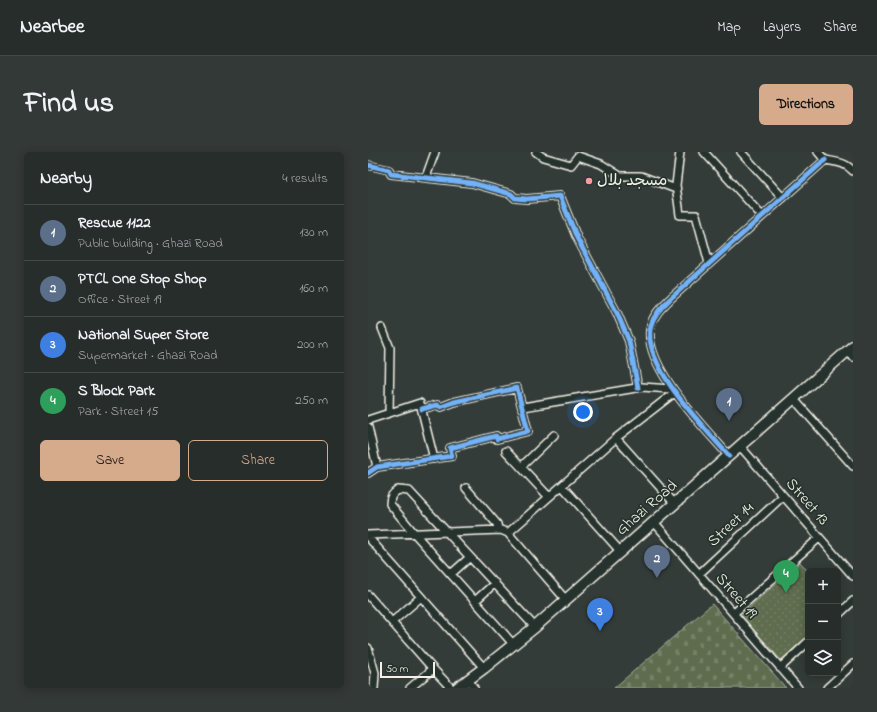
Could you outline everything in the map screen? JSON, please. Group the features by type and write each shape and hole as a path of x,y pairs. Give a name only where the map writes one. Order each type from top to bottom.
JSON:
{"main road":[{"name":"Ghazi Road","path":"457,688 471,684 484,668 566,600 620,550 675,504 793,398 851,351"}],"street":[{"path":"426,177 435,152"},
{"path":"536,152 543,157 571,165 578,156 601,164 620,176 641,176 676,189"},
{"path":"680,152 676,189 680,214 696,215 709,263"},
{"path":"704,152 762,216"},
{"path":"741,152 783,198"},
{"path":"818,152 825,160 841,162 848,165 853,171"},
{"path":"729,456 673,391 653,352 651,326 654,316 709,263 825,160"},
{"path":"368,165 389,170 391,174 472,182 511,194 515,198 527,199 560,196 577,238 617,313 629,341 638,388"},
{"path":"382,328 390,348 389,413"},
{"path":"368,427 371,469 452,456 450,448 496,436 497,439 528,432 523,407 517,388 454,402 441,407 437,405 422,409"},
{"path":"523,407 638,388 673,391"},
{"path":"508,533 616,438 673,391"},
{"path":"793,398 853,466"},
{"path":"368,420 420,402 434,459"},
{"path":"521,467 554,435"},
{"path":"616,438 675,504"},
{"name":"Street 13","path":"740,446 819,538 850,567 853,576"},
{"path":"506,451 549,497"},
{"path":"562,486 620,550"},
{"path":"466,488 497,524 498,529"},
{"path":"514,644 414,533 390,504 390,498 398,490 409,490 535,627"},
{"name":"Street 14","path":"699,574 783,496"},
{"name":"Street 19","path":"654,522 798,688"},
{"path":"368,536 498,529 508,533 566,600"},
{"path":"368,536 484,668"},
{"path":"734,613 819,538"},
{"path":"452,574 470,557"},
{"path":"475,601 495,583"},
{"path":"368,595 451,688"},
{"path":"392,622 421,597"},
{"path":"841,612 853,601"},
{"path":"780,668 805,645"},
{"path":"368,648 375,673 374,688"},
{"path":"827,688 853,664"},
{"path":"410,688 433,669"}],"green space":[{"path":"800,562 805,568 805,639 781,660 741,615"},
{"path":"712,604 786,688 614,688"}],"cycle path":[{"path":"729,456 691,413 665,376 655,358 650,341 652,321 662,307 671,298 825,160"},
{"path":"368,165 389,170 391,174 472,183 511,194 515,198 527,199 560,196 577,238 617,313 629,341 638,388"},
{"path":"368,473 377,467 452,456 450,448 496,436 497,439 528,431 517,388 454,402 441,407 437,405 422,409"}],"place":[{"name":"مسجد بلال","path":"589,181"},
{"name":"Rescue 1122","path":"729,421"},
{"name":"PTCL One Stop Shop","path":"657,578"},
{"name":"S Block Park","path":"786,593"},
{"name":"National Super Store","path":"600,631"}]}
